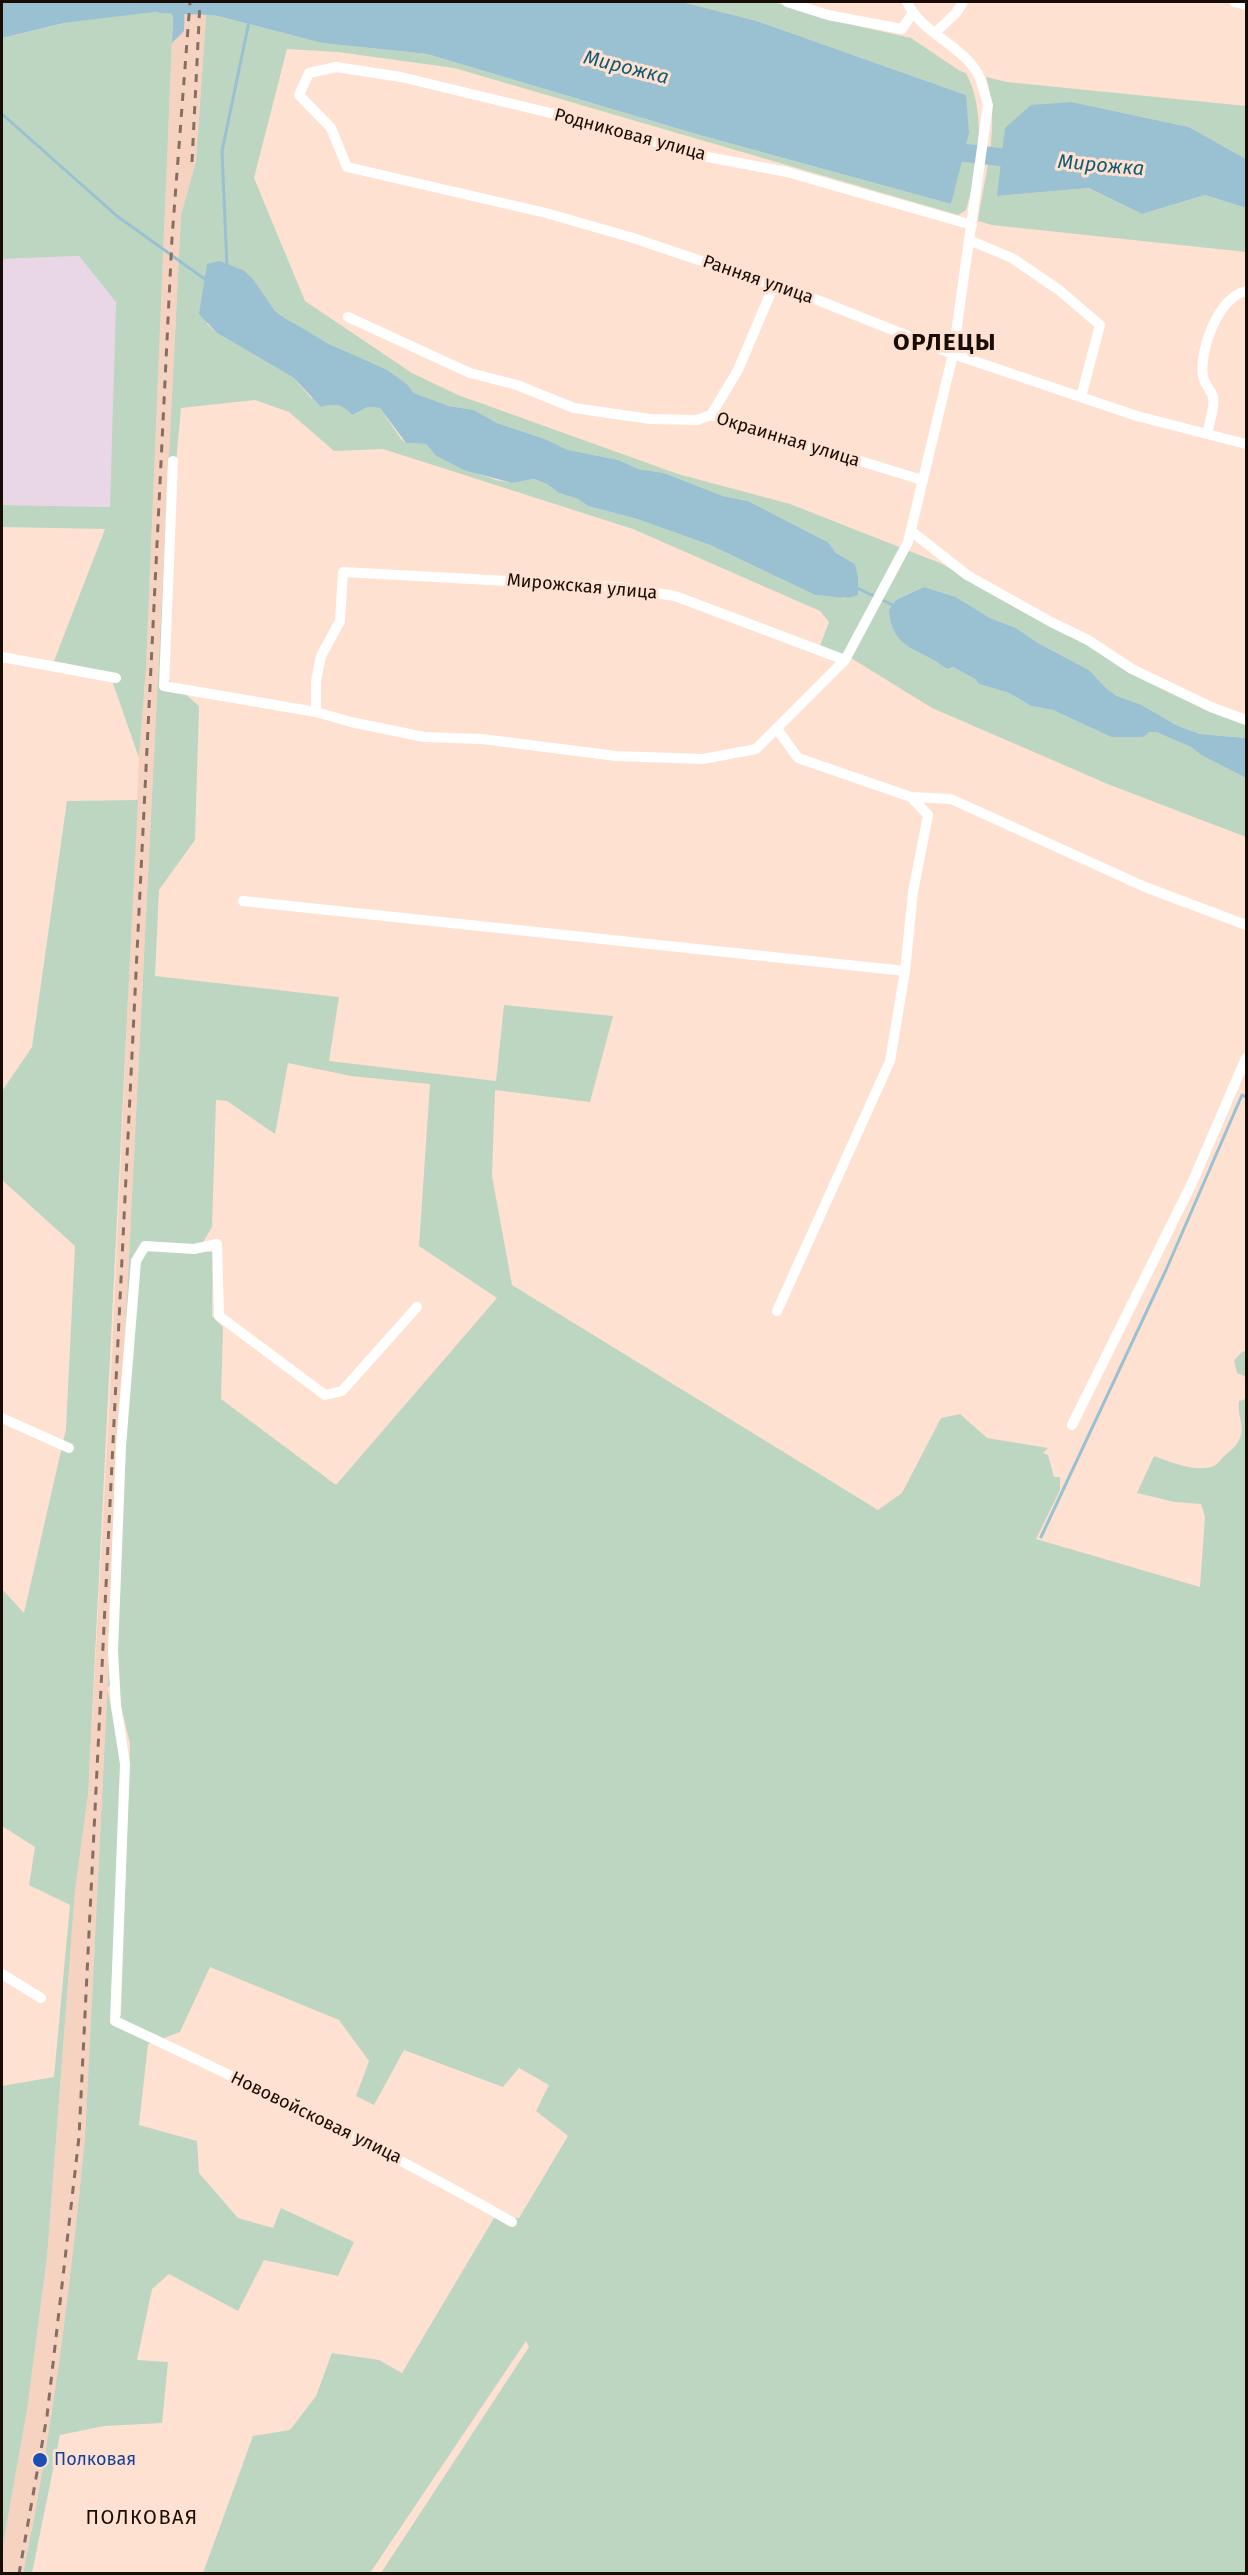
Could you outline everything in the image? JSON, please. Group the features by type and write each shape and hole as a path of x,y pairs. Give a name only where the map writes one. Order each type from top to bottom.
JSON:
{"street":[{"path":"787,2 828,15 902,29 912,14"},
{"path":"173,461 164,686 316,712 351,722 424,737 482,739 616,756 703,759 756,749 845,660 908,542 953,354 988,105 977,74 964,58 912,14 907,2"},
{"path":"935,33 956,13 963,2"},
{"path":"1234,2 1246,5"},
{"name":"Родниковая улица","path":"299,94 309,74 336,67 401,77 604,126 692,153 786,172 972,225"},
{"name":"Ранняя улица","path":"299,94 331,128 347,167 546,213 633,238 820,301 953,354 1137,416 1246,444"},
{"path":"969,240 1012,258 1059,290 1100,325 1081,397"},
{"path":"711,415 738,370 774,285"},
{"path":"1207,434 1213,398 1203,379 1202,363 1216,318 1225,303 1246,291"},
{"name":"Окраинная улица","path":"348,317 470,373 518,385 574,408 650,419 697,420 711,415 922,480"},
{"path":"911,531 967,574 1051,622 1088,640 1132,669 1246,720"},
{"name":"Мирожская улица","path":"316,712 316,681 321,656 340,621 343,572 608,586 675,596 845,660"},
{"path":"2,657 117,678"},
{"path":"777,729 798,758 911,797 951,800 1145,886 1246,925"},
{"path":"777,1311 890,1061 905,971 913,892 928,815 911,797"},
{"path":"243,901 905,971"},
{"path":"1072,1425 1192,1183 1246,1058"},
{"name":"Нововойсковая улица","path":"417,1307 342,1391 325,1395 219,1316 217,1244 194,1249 145,1246 136,1261 121,1446 113,1651 116,1706 125,1764 115,2020 325,2120 432,2176 512,2222"},
{"path":"2,1418 69,1448"},
{"path":"2,1974 41,1998"}],"shaded area":[{"path":"185,2 207,2 196,161 181,215 85,2137 73,2260 52,2416 30,2539 23,2573 2,2574 2,2551 27,2410 47,2258 75,1891 88,1795 112,1357 139,758 146,668 172,43 184,31"},
{"path":"79,256 116,301 111,507 2,505 2,259"}],"green space":[{"path":"207,2 210,2 210,14 322,43 427,54 696,134 951,204 966,95 757,21 682,2 773,2 911,38 966,73 973,89 979,123 977,158 966,210 958,215 454,68 338,52 287,49 254,178 305,301 412,373 458,395 678,474 790,504 940,563 1206,710 1246,724 1246,738 1200,734 1176,725 1142,705 1117,696 1089,670 1038,643 1016,628 990,618 956,597 924,587 896,599 937,661 947,669 953,667 975,679 979,684 1009,693 1031,706 1053,710 1111,737 1143,737 1150,732 1156,732 1191,747 1201,755 1246,778 1246,837 1110,785 932,708 851,658 820,646 829,622 820,611 633,529 383,449 334,451 289,412 255,400 181,408 176,462 168,679 199,706 195,840 159,890 155,976 339,997 329,1061 496,1081 504,1005 613,1016 590,1102 495,1090 492,1176 512,1285 878,1510 902,1493 941,1418 960,1414 987,1438 1048,1448 1043,1453 1048,1455 1054,1477 1060,1477 1060,1490 1036,1539 1200,1587 1205,1516 1201,1504 1175,1502 1137,1493 1154,1456 1191,1467 1207,1468 1217,1464 1240,1438 1242,1430 1239,1401 1246,1399 1246,2573 381,2573 529,2347 526,2341 370,2573 203,2573 253,2436 290,2430 316,2396 332,2353 379,2360 402,2373 494,2218 519,2218 568,2136 536,2111 549,2085 519,2068 503,2087 404,2050 374,2105 356,2096 369,2061 339,2020 210,1967 180,2032 148,2044 139,2125 197,2141 199,2173 238,2218 273,2228 281,2208 354,2242 338,2276 264,2260 238,2311 169,2274 152,2289 137,2360 168,2362 162,2423 104,2426 60,2435 32,2573 23,2574 34,2520 60,2356 85,2137 107,1688 122,1765 113,2015 121,2016 130,1744 119,1687 108,1686 181,215 196,161","holes":["207,264 267,300 275,311 307,332 408,385 414,393 449,406 474,410 497,423 545,439 568,450 619,460 638,469 664,473 723,496 748,501 817,536 828,542 836,553 855,564 845,599 833,595 815,595 710,545 637,519 588,506 534,479 512,483 456,466 436,456 426,444 406,443 380,408 368,407 352,415 343,405 311,398 294,378 217,333 207,324","288,1063 351,1076 430,1084 419,1246 497,1298 336,1485 221,1399 223,1327 212,1316 213,1252 148,1250 202,1244 212,1227 216,1100 227,1101 275,1134"]},
{"path":"170,10 173,17 146,668 139,758 109,672 54,661 105,529 2,527 2,505 110,507 116,302 79,256 2,259 2,38 64,23"},
{"path":"986,77 1007,82 1246,106 1246,159 1189,127 1072,102 997,196 1089,188 1142,214 1205,195 1246,208 1246,252 992,225 978,221 992,131 990,95"},
{"path":"138,800 88,1795 75,1891 47,2258 27,2410 2,2551 2,2086 54,2077 70,1905 29,1885 35,1847 2,1826 2,1589 24,1613 66,1429 75,1246 2,1180 2,1091 32,1047 67,801"},
{"path":"1243,1351 1246,1352 1246,1377 1237,1373 1234,1360"}],"water":[{"path":"2,2 185,2 184,31 172,43 173,17 170,10 64,23 2,38"},
{"path":"210,2 682,2 757,21 966,95 969,133 951,204 696,134 427,54 322,43 210,14"},
{"path":"1072,102 1189,127 1246,159 1246,208 1205,195 1142,214 1089,188 997,196 1005,128 1031,105"},
{"path":"219,261 243,270 252,278 275,311 285,318 329,344 387,370 408,385 414,393 449,406 474,410 497,423 545,439 568,450 619,460 638,469 664,473 723,496 748,501 828,542 836,553 855,564 858,595 842,598 815,595 710,545 637,519 588,506 534,479 512,483 464,470 436,456 426,444 406,443 380,408 368,407 352,415 338,405 321,407 294,378 217,333 199,314 207,264"},
{"path":"924,587 956,597 990,618 1016,628 1038,643 1089,670 1117,696 1142,705 1176,725 1200,734 1246,738 1246,778 1201,755 1191,747 1156,732 1150,732 1143,737 1111,737 1053,710 1031,706 1009,693 979,684 975,679 953,667 947,669 909,647 896,633 891,623 889,610 897,599"}],"waterway":[{"name":"Мирожка","path":"161,4 233,7"},
{"path":"227,267 222,151 249,22"},
{"path":"2,114 117,216 206,280"},
{"name":"Мирожка","path":"941,150 1024,160"},
{"path":"857,588 876,597"},
{"path":"882,600 895,606"},
{"path":"1041,1537 1166,1270 1242,1095 1246,1097"}],"railway":[{"path":"19,2574 47,2416 79,2137 172,238 190,2"},
{"path":"192,162 200,2"}],"place":[{"name":"Полковая","path":"40,2460"}],"district":[{"name":"ОРЛЕЦЫ","path":"945,343"},
{"name":"ПОЛКОВАЯ","path":"142,2518"}]}
